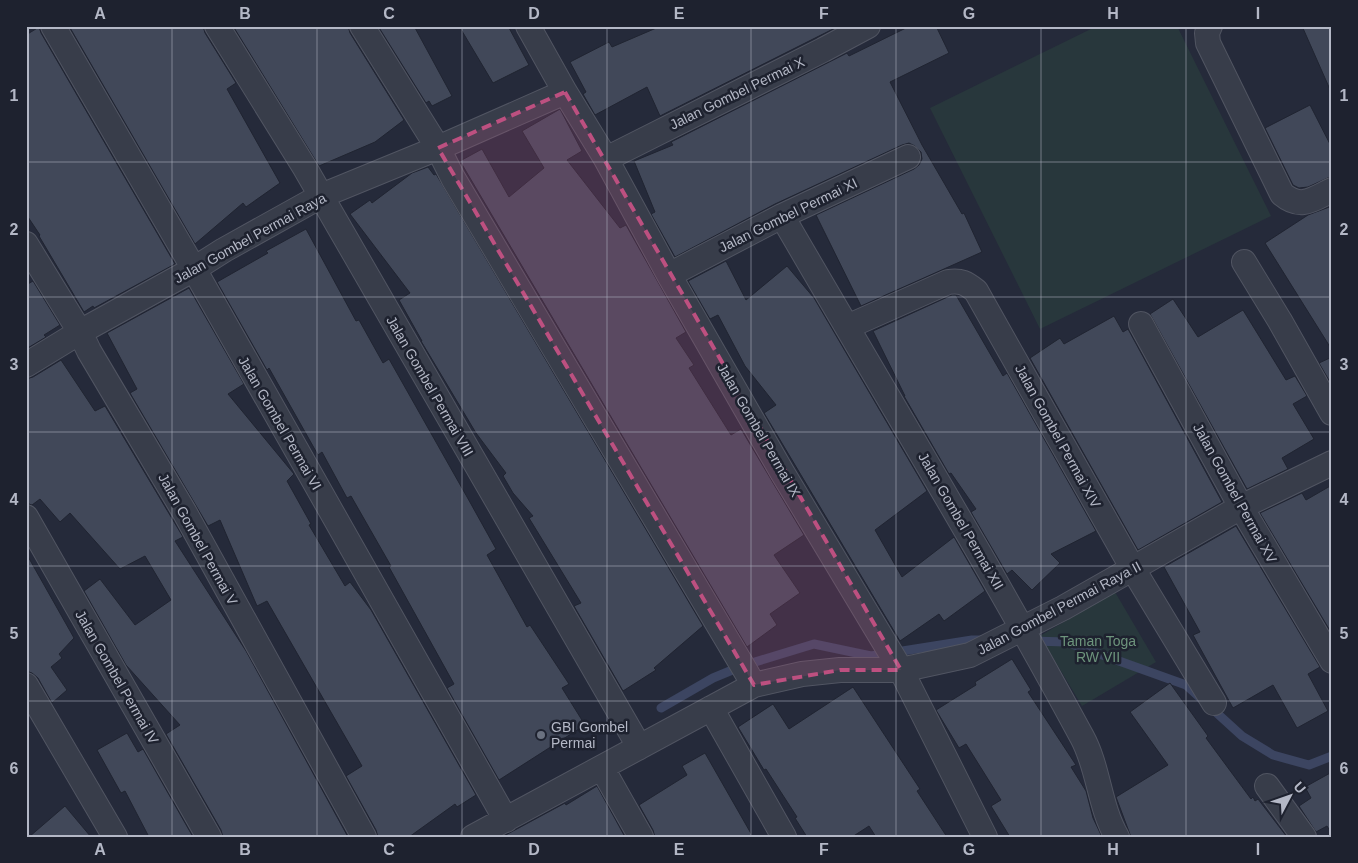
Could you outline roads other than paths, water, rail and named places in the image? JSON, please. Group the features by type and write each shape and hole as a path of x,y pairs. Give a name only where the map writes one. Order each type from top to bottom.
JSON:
{"street":[{"name":"Jalan Gombel Permai VI","path":"53,26 194,269 491,830"},
{"name":"Jalan Gombel Permai VIII","path":"217,26 321,196 633,736 638,748"},
{"path":"362,26 438,148 453,178 754,685"},
{"name":"Jalan Gombel Permai IX","path":"528,26 606,159 669,275 782,472 900,670 985,837"},
{"name":"Jalan Gombel Permai X","path":"606,159 868,26"},
{"path":"1210,26 1207,33 1208,43 1282,194 1289,200 1303,203 1332,190"},
{"name":"Jalan Gombel Permai Raya","path":"26,365 80,332 321,196 438,148 565,92"},
{"name":"Jalan Gombel Permai XI","path":"669,275 782,216 908,157"},
{"name":"Jalan Gombel Permai XII","path":"782,216 1024,628 1085,742 1110,824 1117,837"},
{"name":"Jalan Gombel Permai V","path":"26,244 80,332 89,351 185,513 364,837"},
{"path":"1244,262 1332,412"},
{"name":"Jalan Gombel Permai XIV","path":"846,327 948,282 958,281 966,283 976,291 1132,569 1214,703"},
{"name":"Jalan Gombel Permai XV","path":"1141,324 1241,507 1332,661"},
{"name":"Jalan Gombel Permai Raya II","path":"491,830 754,685 802,674 840,670 900,670 970,655 1024,628 1241,507 1332,463"},
{"name":"Jalan Gombel Permai IV","path":"26,516 209,837"},
{"path":"26,685 116,837"},
{"path":"711,708 784,837"},
{"path":"602,768 640,837"},
{"path":"1267,786 1304,837"}],"waterway":[{"path":"661,708 713,678 742,666 814,644 871,656 972,640 984,640"},
{"path":"1032,641 1066,642 1186,685 1242,736 1273,755 1309,765 1332,756"}],"place":[{"name":"GBI Gombel Permai","path":"541,735"}],"park label":[{"name":"Taman Toga RW VII","path":"1098,650"}]}
